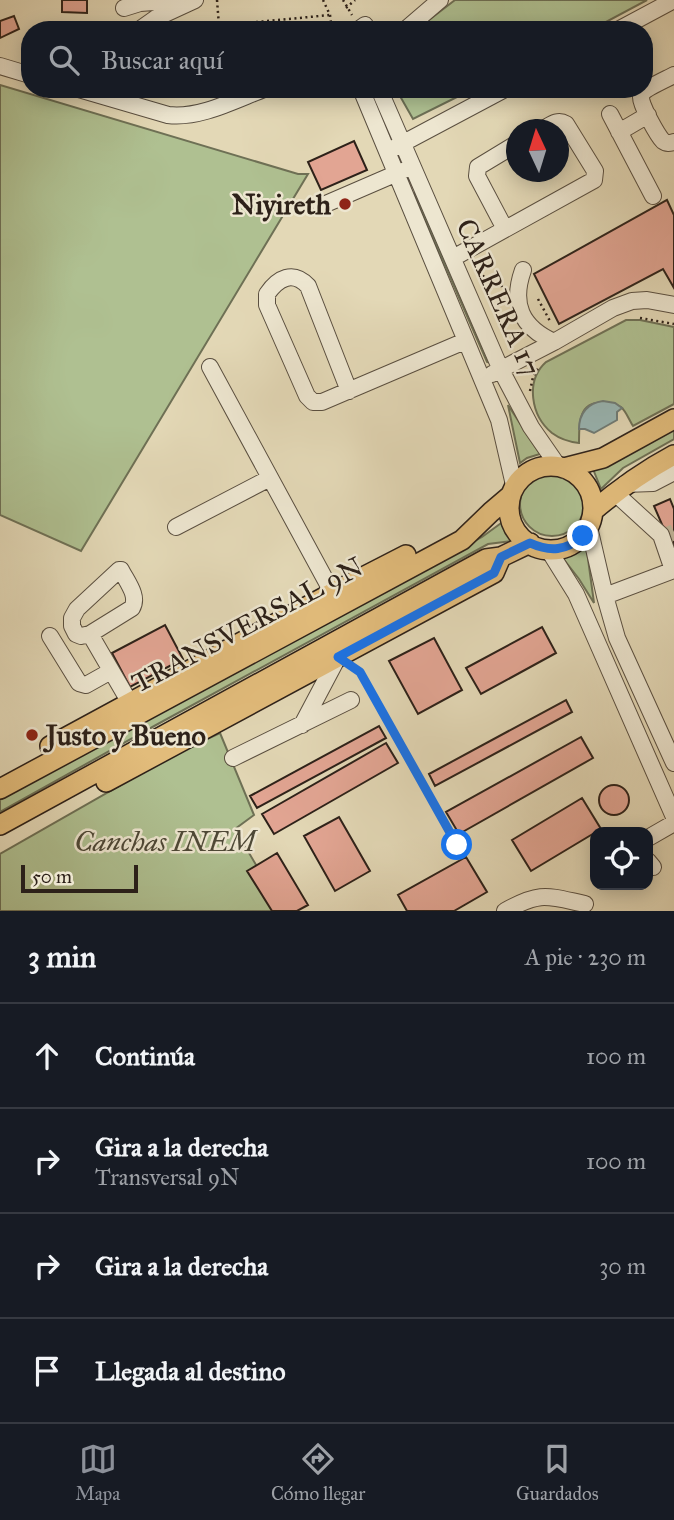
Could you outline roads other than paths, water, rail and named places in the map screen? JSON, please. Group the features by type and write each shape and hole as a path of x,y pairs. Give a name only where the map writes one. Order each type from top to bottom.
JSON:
{"main road":[{"path":"674,419 603,458 561,467 535,468 520,478 512,490 512,523 517,532 539,546 567,548 583,536 591,519 620,488 674,455"},
{"path":"561,467 583,480 589,489 592,500 591,519"},
{"name":"TRANSVERSAL 9N","path":"0,789 336,599 462,540 512,490"},
{"name":"TRANSVERSAL 9N","path":"0,825 486,559 539,546"},
{"name":"TRANSVERSAL 9N","path":"0,839 494,573 501,557"},
{"path":"0,774 130,703 336,599"}],"street":[{"path":"143,21 144,17 139,12 124,8 140,3 181,0"},
{"path":"154,21 195,0"},
{"path":"416,21 440,0"},
{"path":"635,21 674,0"},
{"path":"0,66 21,72"},
{"path":"653,87 674,75"},
{"path":"109,98 177,117 197,114 240,98"},
{"path":"365,98 499,419 512,490"},
{"name":"CARRERA 17","path":"383,98 501,370 531,427 561,467"},
{"path":"386,152 488,98"},
{"path":"641,98 663,141 674,142"},
{"path":"610,114 653,196"},
{"path":"619,132 648,115"},
{"path":"453,258 594,180 595,171 569,129"},
{"path":"505,229 477,176 477,171 478,167 506,150"},
{"path":"321,206 412,166"},
{"path":"523,270 518,284 521,313 529,326 540,336 554,342"},
{"path":"349,391 308,286 295,277 279,281 267,294 267,305 307,396 313,402 318,403 349,391 465,341"},
{"path":"482,379 612,308 647,300 674,305"},
{"path":"210,367 336,599"},
{"path":"620,488 653,483 674,472"},
{"path":"176,527 270,478"},
{"path":"605,596 674,570 664,535 620,488"},
{"path":"591,519 605,596 617,638 674,763"},
{"path":"539,546 576,594 674,817"},
{"path":"90,634 130,703"},
{"path":"50,636 82,685 111,671"},
{"path":"302,725 338,657"},
{"path":"233,758 351,700"},
{"path":"653,835 674,824"},
{"path":"505,911 524,901 547,896 585,904"}],"water":[{"path":"603,401 615,403 622,408 617,412 617,420 594,433 579,429 585,410"}],"tunnel":[{"path":"667,535 674,532"}],"place":[{"name":"Niyireth","path":"345,204"},
{"name":"Justo y Bueno","path":"32,735"}],"park label":[{"name":"Canchas INEM","path":"165,841"}]}
